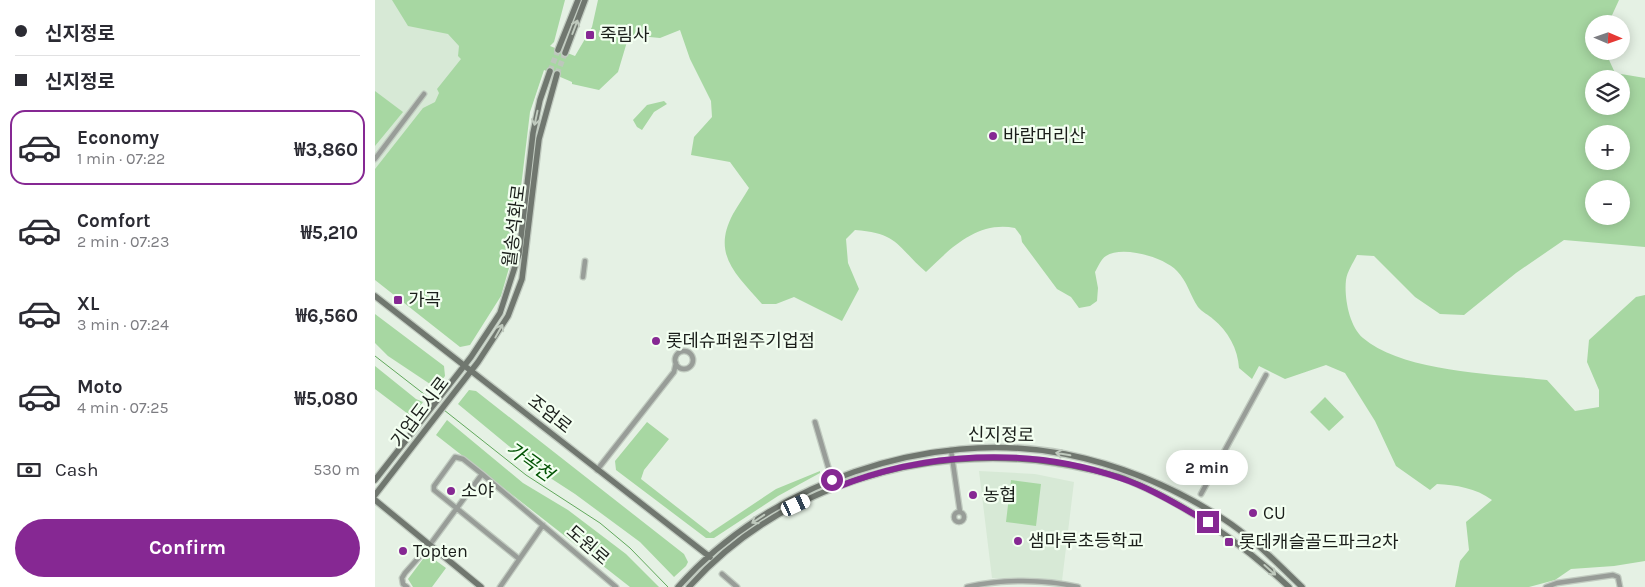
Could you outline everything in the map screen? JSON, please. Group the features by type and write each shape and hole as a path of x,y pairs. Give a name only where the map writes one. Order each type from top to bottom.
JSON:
{"street":[{"path":"572,0 572,13"},
{"path":"558,50 578,0"},
{"path":"565,53 585,0"},
{"name":"월송석화로","path":"464,366 500,313 519,254 533,133 540,100 550,71"},
{"name":"월송석화로","path":"471,371 494,339 507,316 522,279 527,254 539,139 557,74"},
{"path":"375,159 424,94"},
{"path":"519,254 527,254"},
{"path":"583,277 585,261"},
{"name":"조엄로","path":"375,296 714,560"},
{"path":"597,470 674,372 679,353 689,353 693,357 689,368 683,368 674,372"},
{"path":"676,363 683,368"},
{"name":"기업도시로","path":"375,480 464,366"},
{"name":"기업도시로","path":"375,495 471,371"},
{"path":"1201,494 1266,375"},
{"path":"815,422 835,488"},
{"name":"신지정로","path":"678,587 708,554 778,506 832,480 894,459 951,450 1023,449 1086,458 1175,492 1223,518 1251,539 1302,587"},
{"path":"951,450 960,512"},
{"name":"도원로","path":"518,558 437,493 434,486 455,457 463,459 482,474 615,587"},
{"name":"신지정로","path":"689,587 714,560 796,505 835,488 891,469 951,460 1010,458 1043,461 1121,478 1157,493 1208,522 1255,555 1289,587"},
{"path":"407,587 403,584 402,578 405,573 429,546 482,474"},
{"path":"375,500 481,587"},
{"name":"도원로","path":"500,587 518,558 543,525"},
{"path":"722,574 737,587"},
{"path":"1546,587 1557,583 1613,575 1618,577 1620,587"},
{"path":"967,587 1028,582 1064,584 1078,587"}],"shaded area":[{"path":"375,0 399,0 442,26 469,48 375,278"},
{"path":"979,471 1035,474 1074,482 1062,581 992,578"}],"green space":[{"path":"392,0 565,0 554,42 550,46 575,56 592,27 598,0 1619,0 1612,15 1585,15 1585,60 1609,60 1614,70 1585,70 1585,115 1630,115 1630,76 1645,78 1645,247 1564,240 1516,273 1464,315 1440,314 1415,297 1374,256 1357,255 1347,277 1346,295 1351,319 1358,333 1380,349 1401,358 1451,370 1547,380 1575,411 1599,407 1599,390 1587,362 1589,340 1636,297 1645,295 1645,561 1614,566 1571,569 1555,580 1529,587 1455,587 1460,561 1469,550 1466,522 1492,500 1473,490 1459,486 1437,484 1430,490 1396,466 1375,421 1345,373 1326,365 1285,379 1259,366 1252,379 1239,368 1237,354 1228,335 1198,307 1177,271 1163,261 1143,254 1122,252 1104,257 1095,272 1098,288 1097,301 1090,306 1079,308 1071,297 1057,289 1022,242 1021,236 1015,228 1001,227 989,229 966,238 926,272 889,238 881,234 855,230 846,239 848,263 859,289 842,321 794,297 776,304 762,304 736,274 726,253 727,228 749,188 730,162 691,155 694,137 712,117 711,101 690,59 680,30 660,38 629,35 618,72 599,90 572,84 572,82 544,70 530,112 513,254 501,296 470,345 460,347 375,280 375,169 423,108 435,102 439,93 437,89 461,59 458,56 459,46 448,34 408,26"},
{"path":"375,91 403,112 375,146"},
{"path":"664,101 667,104 654,112 642,130 637,127 633,120 647,105"},
{"path":"375,314 444,366 445,376 436,388 388,356 375,343"},
{"path":"375,366 416,399 423,402 412,417 375,389"},
{"path":"469,390 476,391 684,554 688,562 686,566 674,577 640,542 575,494 538,470 458,404"},
{"path":"1325,397 1344,417 1329,431 1310,412"},
{"path":"447,420 523,483 568,510 626,554 659,587 630,587 436,435"},
{"path":"647,422 669,439 644,470 641,479 710,533 776,489 820,471 820,473 778,496 714,538 706,538 616,470 615,461"},
{"path":"1011,480 1041,484 1036,526 1006,522"},
{"path":"431,557 446,568 432,587 413,587 408,579 423,559"}],"waterway":[{"name":"가곡천","path":"375,356 433,401"},
{"name":"가곡천","path":"444,410 526,475 600,523 630,548 668,587"}],"tunnel":[{"path":"550,71 558,50"},
{"path":"557,74 565,53"}],"place":[{"name":"죽림사","path":"590,35"},
{"name":"바람머리산","path":"993,136"},
{"name":"가곡","path":"398,300"},
{"name":"롯데슈퍼원주기업점","path":"656,341"},
{"name":"소야","path":"451,491"},
{"name":"농협","path":"973,495"},
{"name":"CU","path":"1253,513"},
{"name":"샘마루초등학교","path":"1018,541"},
{"name":"롯데캐슬골드파크2차","path":"1229,542"},
{"name":"Topten","path":"403,551"}],"route":[{"path":"832,480 835,488 891,469 923,462 1010,458 1043,461 1065,464 1121,478 1157,493 1208,522"}]}
